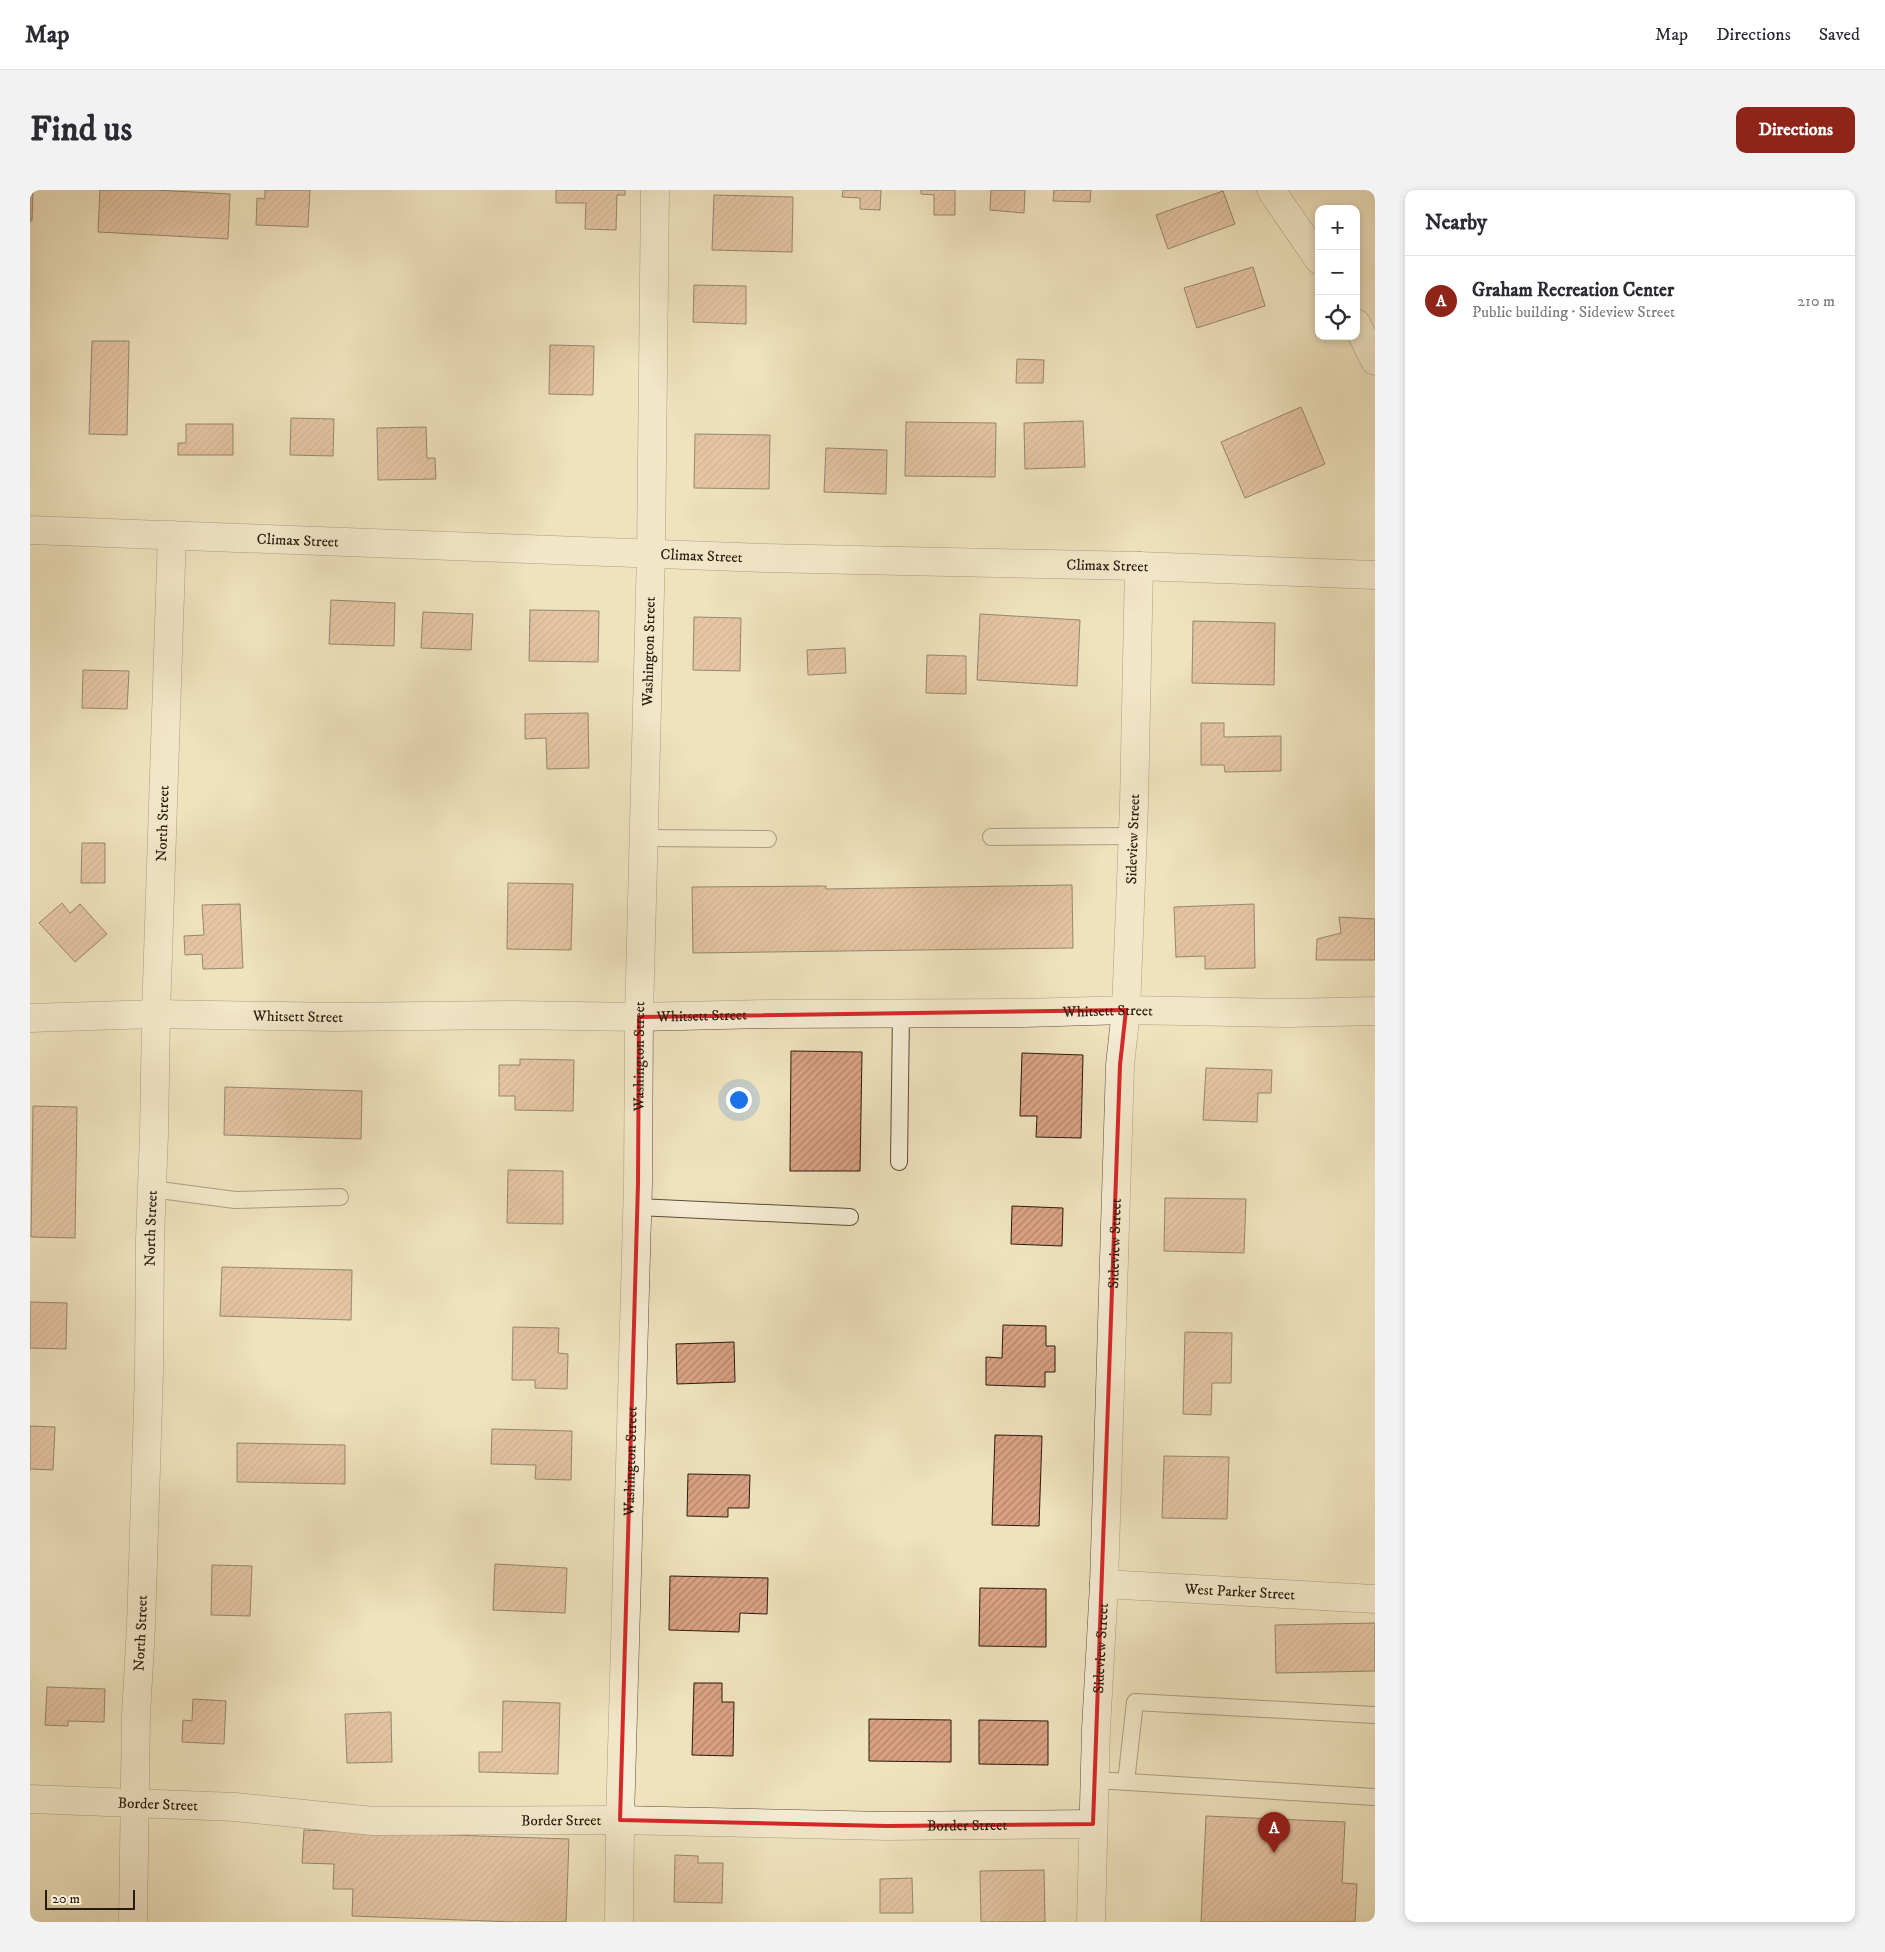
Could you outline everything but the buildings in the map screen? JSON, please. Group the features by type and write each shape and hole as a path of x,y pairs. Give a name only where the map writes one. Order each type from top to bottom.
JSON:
{"street":[{"name":"Washington Street","path":"619,1922 620,1820 638,1207 639,1017 651,553 655,190"},
{"path":"1271,190 1315,254"},
{"path":"1360,331 1375,361"},
{"name":"Climax Street","path":"30,530 764,558 1139,566 1375,575"},
{"name":"North Street","path":"133,1922 136,1715 142,1616 149,1382 156,1014 172,535"},
{"name":"Sideview Street","path":"1091,1922 1096,1729 1104,1584 1120,1065 1126,1010 1139,566"},
{"name":"Whitsett Street","path":"30,1018 156,1014 337,1017 510,1015 639,1017 768,1014 1024,1013 1126,1010 1289,1013 1375,1011"},
{"name":"West Parker Street","path":"1104,1584 1375,1599"},
{"name":"Border Street","path":"30,1799 235,1807 373,1821 620,1820 887,1826 1094,1824"}],"lane":[{"path":"991,837 1132,836"},
{"path":"644,838 768,839"},
{"path":"899,1162 902,1013"},
{"path":"152,1189 235,1200 340,1197"},
{"path":"638,1207 850,1217"},
{"path":"1126,1782 1135,1702 1375,1715"},
{"path":"1095,1780 1375,1797"}],"highlighted area":[{"path":"1126,1010 1120,1065 1093,1824 887,1826 620,1820 638,1183 639,1017"}],"place":[{"name":"Graham Recreation Center","path":"1274,1853"}]}
